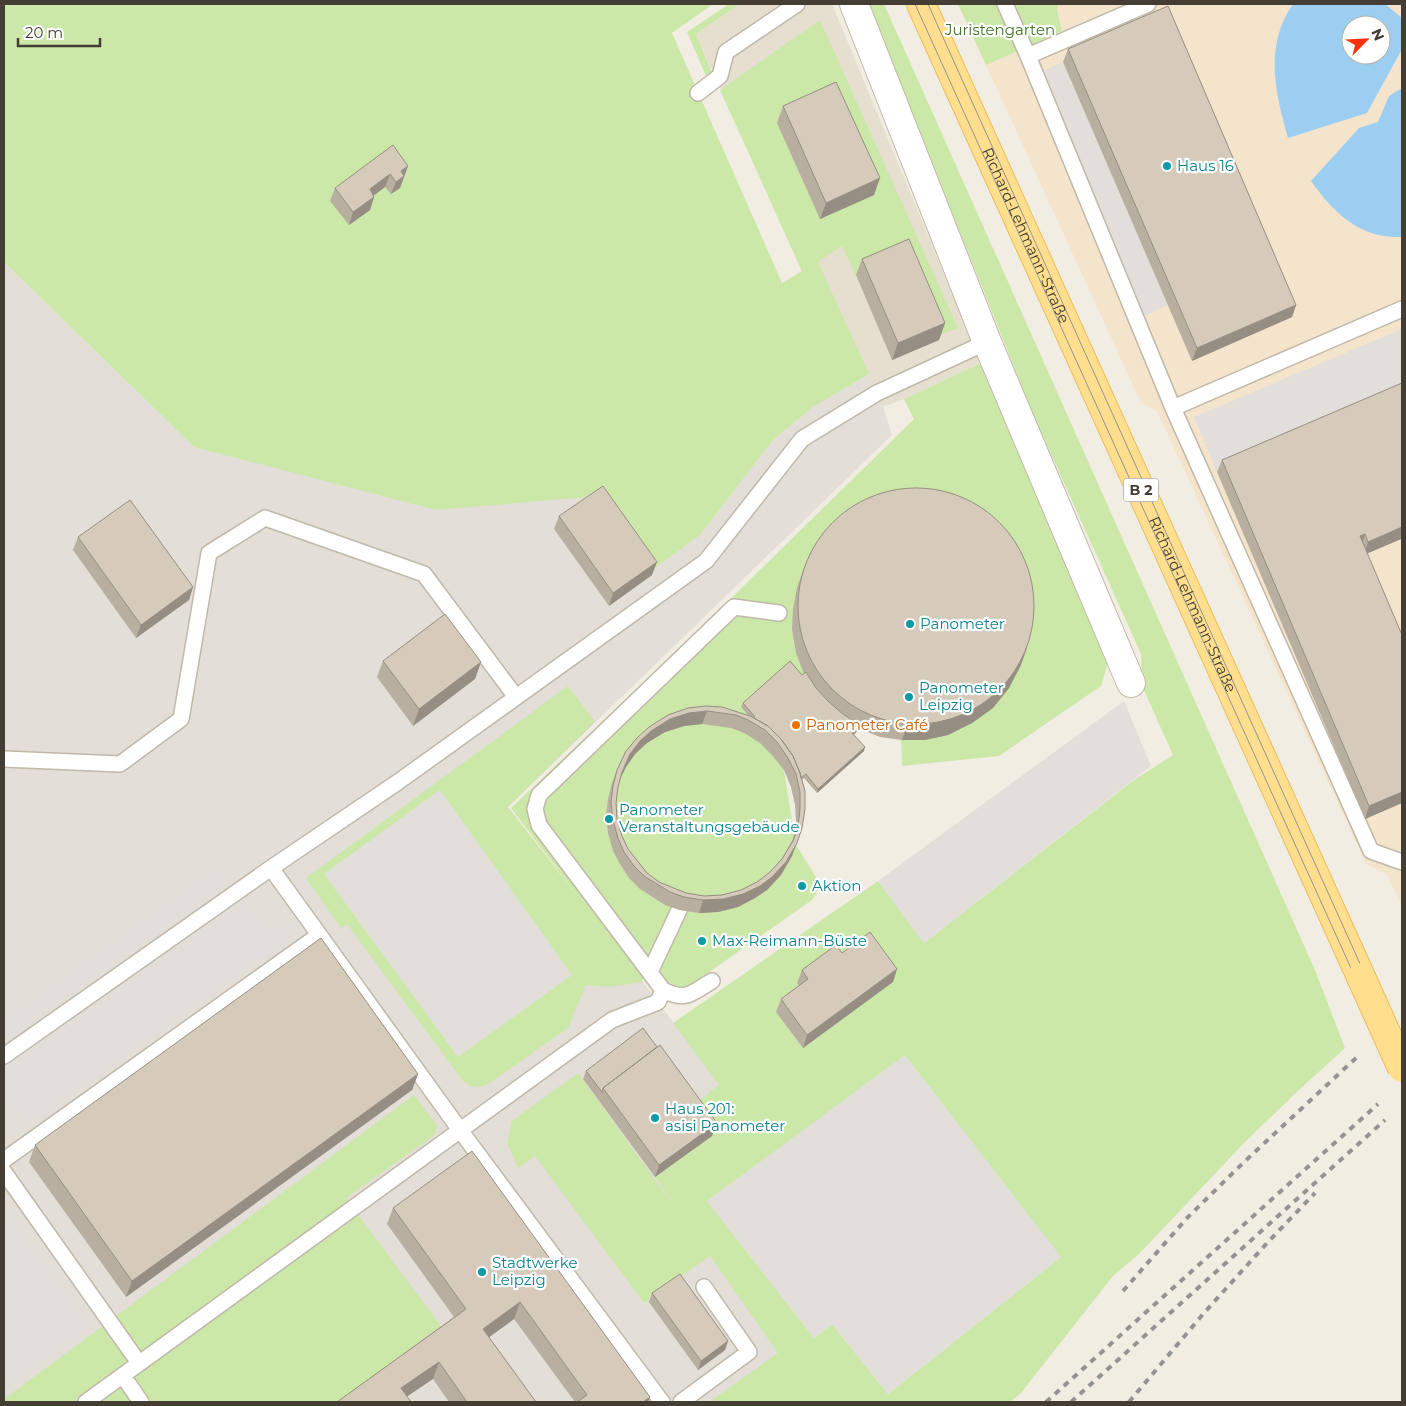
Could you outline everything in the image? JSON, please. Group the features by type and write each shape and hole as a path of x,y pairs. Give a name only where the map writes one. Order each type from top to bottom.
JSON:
{"main road":[{"name":"Richard-Lehmann-Straße","path":"921,4 1402,1068"}],"street":[{"path":"854,4 987,342 1131,683"}],"lane":[{"path":"698,93 720,76 726,52 797,4"},
{"path":"1005,4 1173,408 1371,851 1402,862"},
{"path":"1028,56 1148,4"},
{"path":"1173,408 1402,310"},
{"path":"4,1056 271,868 398,782 706,561 802,439 877,393 987,342"},
{"path":"4,759 120,764 181,719 209,553 265,518 424,574 516,697"},
{"path":"712,981 686,997 674,995 663,990 539,825 535,809 539,796 734,607 779,613"},
{"path":"271,868 460,1130 662,1402"},
{"path":"650,972 681,906"},
{"path":"4,1160 319,935"},
{"path":"86,1402 612,1020 658,1002 663,990"},
{"path":"4,1172 139,1363"},
{"path":"681,1402 749,1352 704,1287"},
{"path":"123,1376 142,1402"}],"shaded area":[{"path":"740,4 832,4 981,363 883,407 817,262 802,272 696,34"},
{"path":"958,4 1402,4 1402,906 1387,875 1366,864 1157,411 1141,403"},
{"path":"1063,62 1168,305 1136,320 1036,74"},
{"path":"4,262 194,447 600,496 700,535 773,440 813,407 869,374 892,435 508,807 643,982 771,1154 707,1201 864,1402 4,1402"},
{"path":"1402,329 1402,393 1217,472 1194,417"},
{"path":"1124,701 1151,766 924,943 878,881"},
{"path":"440,790 572,975 458,1057 324,874"},
{"path":"218,864 260,921 299,933 28,1125 9,1101 4,1105 4,1019"},
{"path":"905,1055 1061,1257 888,1394 832,1324 814,1338 707,1201"},
{"path":"4,1207 91,1325 4,1389"}],"green space":[{"path":"4,4 713,4 672,33 782,283 802,271 720,90 820,20 958,328 937,336 856,276 842,246 818,262 869,374 813,407 773,440 700,535 652,570 600,496 436,510 194,447 4,262"},
{"path":"729,4 740,4 696,34 712,72 706,76 687,32"},
{"path":"868,4 884,4 1315,970 1345,1048 1246,1141 1139,1254 1113,1276 1021,1393 1010,1402 709,1402 778,1353 710,1256 644,1303 535,1156 518,1168 507,1143 512,1121 578,1073 674,1206 655,1177 712,1136 692,1106 719,1085 673,1023 878,881 924,943 1134,780 1173,755 1142,686 1141,654 1034,416","holes":["707,1201 1061,1257 888,1394 832,1324 814,1338"]},
{"name":"Juristengarten","path":"958,4 1058,4 1057,11 1062,31 986,65"},
{"path":"981,363 1111,652 1101,686 999,756 902,766 901,733 771,690 796,845 816,877 818,885 812,900 685,989 654,977 642,979 643,982 609,987 586,985 568,1028 490,1083 484,1086 471,1087 462,1080 347,924 341,928 306,878 568,686 595,722 508,807 579,898 511,808 706,623 914,419 904,399"},
{"path":"414,1095 437,1125 435,1135 346,1198 443,1329 342,1402 4,1402 4,1399"}],"water":[{"path":"1293,4 1385,4 1402,18 1402,49 1367,113 1288,138 1276,86 1275,53 1278,36"},
{"path":"1402,88 1402,237 1373,234 1349,222 1329,204 1311,181 1359,128 1378,122 1389,96"}],"building":[{"name":"Haus 16","path":"1168,6 1296,305 1197,348 1068,49"},
{"path":"836,82 880,178 826,203 783,106"},
{"path":"393,145 408,166 401,171 404,176 396,182 390,174 370,189 374,197 353,212 335,188"},
{"path":"909,239 945,323 898,343 862,259"},
{"path":"1402,383 1402,527 1368,542 1365,534 1360,536 1402,635 1402,792 1369,806 1222,460"},
{"path":"603,486 657,562 613,593 559,516"},
{"name":"Panometer","path":"916,488 939,490 972,502 991,515 1007,531 1020,550 1029,572 1034,606 1032,629 1020,662 1007,681 991,697 972,710 950,719 916,724 893,722 860,710 841,697 825,681 812,662 803,640 798,606 800,583 812,550 825,531 841,515 860,502 882,493"},
{"path":"130,500 193,587 141,625 78,537"},
{"path":"445,614 481,662 419,709 383,661"},
{"path":"790,661 802,675 806,672 816,688 829,702 844,715 861,725 852,733 865,747 818,789 806,774 801,778 793,756 781,739 768,726 754,718 743,703"},
{"path":"722,707 750,716 768,726 781,739 793,756 805,791 802,828 797,843 786,862 772,877 760,886 743,894 723,899 703,900 684,897 670,892 644,876 624,852 613,820 611,803 613,786 617,770 626,751 649,727 668,715 688,708","holes":["707,711 736,715 765,730 777,742 788,758 796,774 800,792 798,827 793,841 782,859 769,873 757,882 741,890 722,895 704,896 686,893 659,882 647,873 628,849 617,819 616,803 622,772 630,754 640,741 651,731 670,719 689,713"]},
{"path":"870,932 897,969 807,1035 781,999 808,979 802,970 836,945 842,953"},
{"path":"321,938 418,1074 132,1281 35,1145"},
{"path":"643,1028 657,1047 603,1088 602,1092 586,1071"},
{"name":"Haus 201: asisi Panometer","path":"660,1045 717,1123 659,1165 603,1088"},
{"name":"Stadtwerke Leipzig","path":"472,1151 650,1397 643,1402 577,1402 587,1395 520,1302 483,1329 536,1402 467,1402 439,1362 401,1388 411,1402 337,1402 466,1309 393,1208"},
{"path":"680,1274 728,1341 701,1361 652,1293"}],"tram line":[{"path":"915,4 1402,1081"},
{"path":"928,4 1402,1057"}],"railway":[{"path":"1123,1291 1187,1218 1357,1057"},
{"path":"1046,1402 1378,1104"},
{"path":"1071,1402 1385,1120"},
{"path":"1129,1402 1204,1313 1315,1193"}],"place":[{"name":"Haus 16","path":"1167,166"},
{"name":"Panometer","path":"910,624"},
{"name":"Panometer Leipzig","path":"909,697"},
{"name":"Panometer Café","path":"796,725"},
{"name":"Panometer Veranstaltungsgebäude","path":"609,819"},
{"name":"Aktion","path":"802,886"},
{"name":"Max-Reimann-Büste","path":"702,941"},
{"name":"Haus 201: asisi Panometer","path":"655,1118"},
{"name":"Stadtwerke Leipzig","path":"482,1272"}]}
